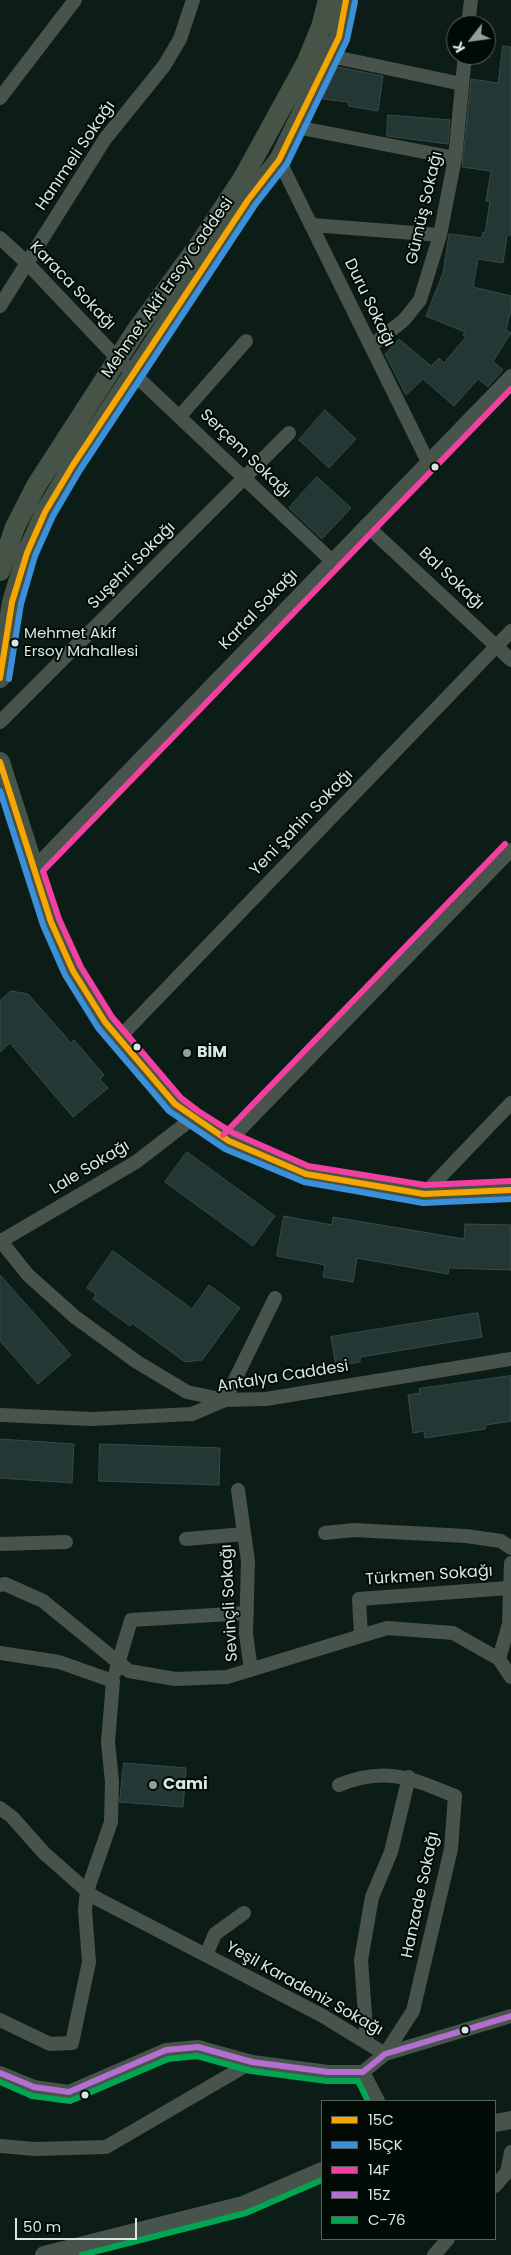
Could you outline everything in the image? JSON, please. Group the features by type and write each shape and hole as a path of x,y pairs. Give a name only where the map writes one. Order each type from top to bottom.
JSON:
{"main road":[{"name":"Mehmet Akif Ersoy Caddesi","path":"0,571 15,528 36,486 118,359 243,178 306,63 321,27 328,0"},
{"name":"Mehmet Akif Ersoy Caddesi","path":"0,678 12,602 27,554 45,512 73,465 248,200 279,160 339,37 346,0"},
{"path":"0,762 51,922 73,971 118,1039 175,1104 228,1142 306,1174 424,1194 511,1190"}],"street":[{"path":"0,98 5,83 75,0"},
{"name":"Hanımeli Sokağı","path":"0,306 105,139 164,66 180,39 193,0"},
{"path":"469,15 471,0"},
{"path":"330,56 462,84"},
{"name":"Gümüş Sokağı","path":"371,346 404,320 420,300 440,235 455,158 464,65"},
{"path":"296,127 455,158"},
{"name":"Duru Sokağı","path":"279,160 428,462"},
{"path":"312,225 440,235"},
{"name":"Karaca Sokağı","path":"0,238 26,262 118,359 134,373"},
{"path":"180,416 246,341"},
{"name":"Serçem Sokağı","path":"134,373 332,560"},
{"name":"Kartal Sokağı","path":"33,868 511,376"},
{"name":"Suşehri Sokağı","path":"0,722 289,433"},
{"name":"Bal Sokağı","path":"366,525 511,660"},
{"name":"Yeni Şahin Sokağı","path":"118,1039 511,631"},
{"path":"228,1142 511,850"},
{"path":"424,1194 511,1103"},
{"name":"Lale Sokağı","path":"0,1240 136,1162 192,1118"},
{"path":"0,1240 28,1275 75,1317 136,1362 187,1392 225,1400 275,1298"},
{"name":"Antalya Caddesi","path":"0,1414 92,1419 192,1414 225,1400 266,1398 511,1359"},
{"name":"Sevinçli Sokağı","path":"238,1490 248,1561 246,1634 251,1670"},
{"path":"325,1533 354,1530 466,1536 501,1540 511,1548"},
{"name":"Sevinçli Sokağı","path":"186,1539 244,1534"},
{"path":"0,1544 66,1542"},
{"path":"499,1659 509,1624 511,1564"},
{"path":"0,1584 5,1584 43,1601 129,1671 175,1679 227,1677 387,1628 453,1633 499,1659 511,1677"},
{"name":"Türkmen Sokağı","path":"360,1636 359,1599 509,1588"},
{"path":"0,2020 50,2044 72,2043 89,1962 85,1910 87,1891 111,1822 112,1782 108,1742 113,1681 131,1620 247,1613"},
{"path":"0,1653 59,1662 113,1681"},
{"name":"Hanzade Sokağı","path":"339,1785 359,1777 379,1774 409,1778 455,1796 450,1849 413,2011 384,2054"},
{"path":"367,2043 361,1960 372,1897 391,1852 409,1778"},
{"name":"Yeşil Karadeniz Sokağı","path":"0,1808 12,1817 44,1853 94,1897 323,2016 384,2054"},
{"name":"Yeşil Karadeniz Sokağı","path":"206,1955 215,1934 244,1913"},
{"path":"0,2073 34,2087 69,2092 166,2050 198,2046 252,2062 328,2072 363,2072 384,2054 511,2016"},
{"path":"0,2146 35,2149 106,2147 252,2062"},
{"path":"363,2072 377,2100"},
{"path":"496,2123 511,2120"},
{"path":"496,2185 507,2172 511,2152"},
{"path":"45,2255 243,2206 321,2171"},
{"path":"434,2255 447,2240"}],"building":[{"path":"503,46 511,47 511,235 507,235 503,263 478,259 473,287 511,296 511,309 506,330 511,333 493,361 503,370 488,387 478,379 454,406 423,379 406,395 385,354 399,339 431,366 439,358 444,363 466,337 463,335 465,332 426,316 443,273 449,234 482,238 483,232 485,233 490,202 486,201 491,171 462,167 471,79 498,83"},
{"path":"338,67 383,76 378,111 349,106 348,102 323,99"},
{"path":"388,115 450,120 448,144 387,136"},
{"path":"325,410 356,439 329,468 299,440"},
{"path":"317,477 351,508 322,539 289,508"},
{"path":"11,991 28,994 71,1043 74,1040 104,1075 100,1079 108,1088 73,1117 10,1043 0,1052 0,1001"},
{"path":"187,1152 275,1216 253,1246 165,1182"},
{"path":"284,1216 332,1225 333,1217 464,1239 465,1224 511,1225 511,1270 449,1268 448,1274 357,1258 353,1282 323,1277 325,1265 277,1256"},
{"path":"113,1251 192,1309 209,1285 240,1308 202,1360 185,1362 132,1323 130,1326 93,1299 96,1294 87,1288"},
{"path":"0,1275 71,1355 38,1384 0,1341"},
{"path":"478,1313 482,1337 360,1357 360,1362 336,1366 331,1337"},
{"path":"511,1376 511,1421 486,1425 485,1429 425,1438 424,1431 413,1433 408,1395 420,1393 419,1389"},
{"path":"0,1439 74,1444 72,1483 0,1478"},
{"path":"100,1444 220,1448 219,1485 99,1481"},
{"name":"Cami","path":"124,1763 186,1768 183,1807 120,1802"}],"transit line":[{"name":"15C","path":"0,678 12,602 27,553 45,512 73,465 248,200 279,160 339,37 346,0"},
{"name":"15ÇK","path":"9,679 21,604 35,556 53,516 80,470 255,205 287,164 347,40 355,2"},
{"name":"14F","path":"511,389 43,871 59,919 81,967 112,1017 181,1098 198,1111 233,1133 308,1166 425,1185 511,1181"},
{"name":"15C","path":"0,762 51,922 73,971 105,1022 175,1104 229,1141 306,1174 424,1194 511,1190"},
{"name":"15ÇK","path":"0,791 43,925 65,975 98,1028 169,1111 225,1149 304,1182 423,1203 511,1199"},
{"name":"14F","path":"223,1135 505,844"},
{"name":"15Z","path":"0,2073 34,2087 69,2092 166,2050 198,2047 252,2062 328,2072 363,2072 385,2054 511,2016"},
{"name":"C-76","path":"0,2082 32,2096 70,2101 168,2059 197,2056 251,2071 327,2081 358,2081 368,2100"},
{"name":"C-76","path":"82,2255 246,2213 321,2180"}],"place":[{"name":"Mehmet Akif Ersoy Mahallesi","path":"15,643"},
{"name":"BİM","path":"187,1053"},
{"name":"Cami","path":"153,1785"}]}
